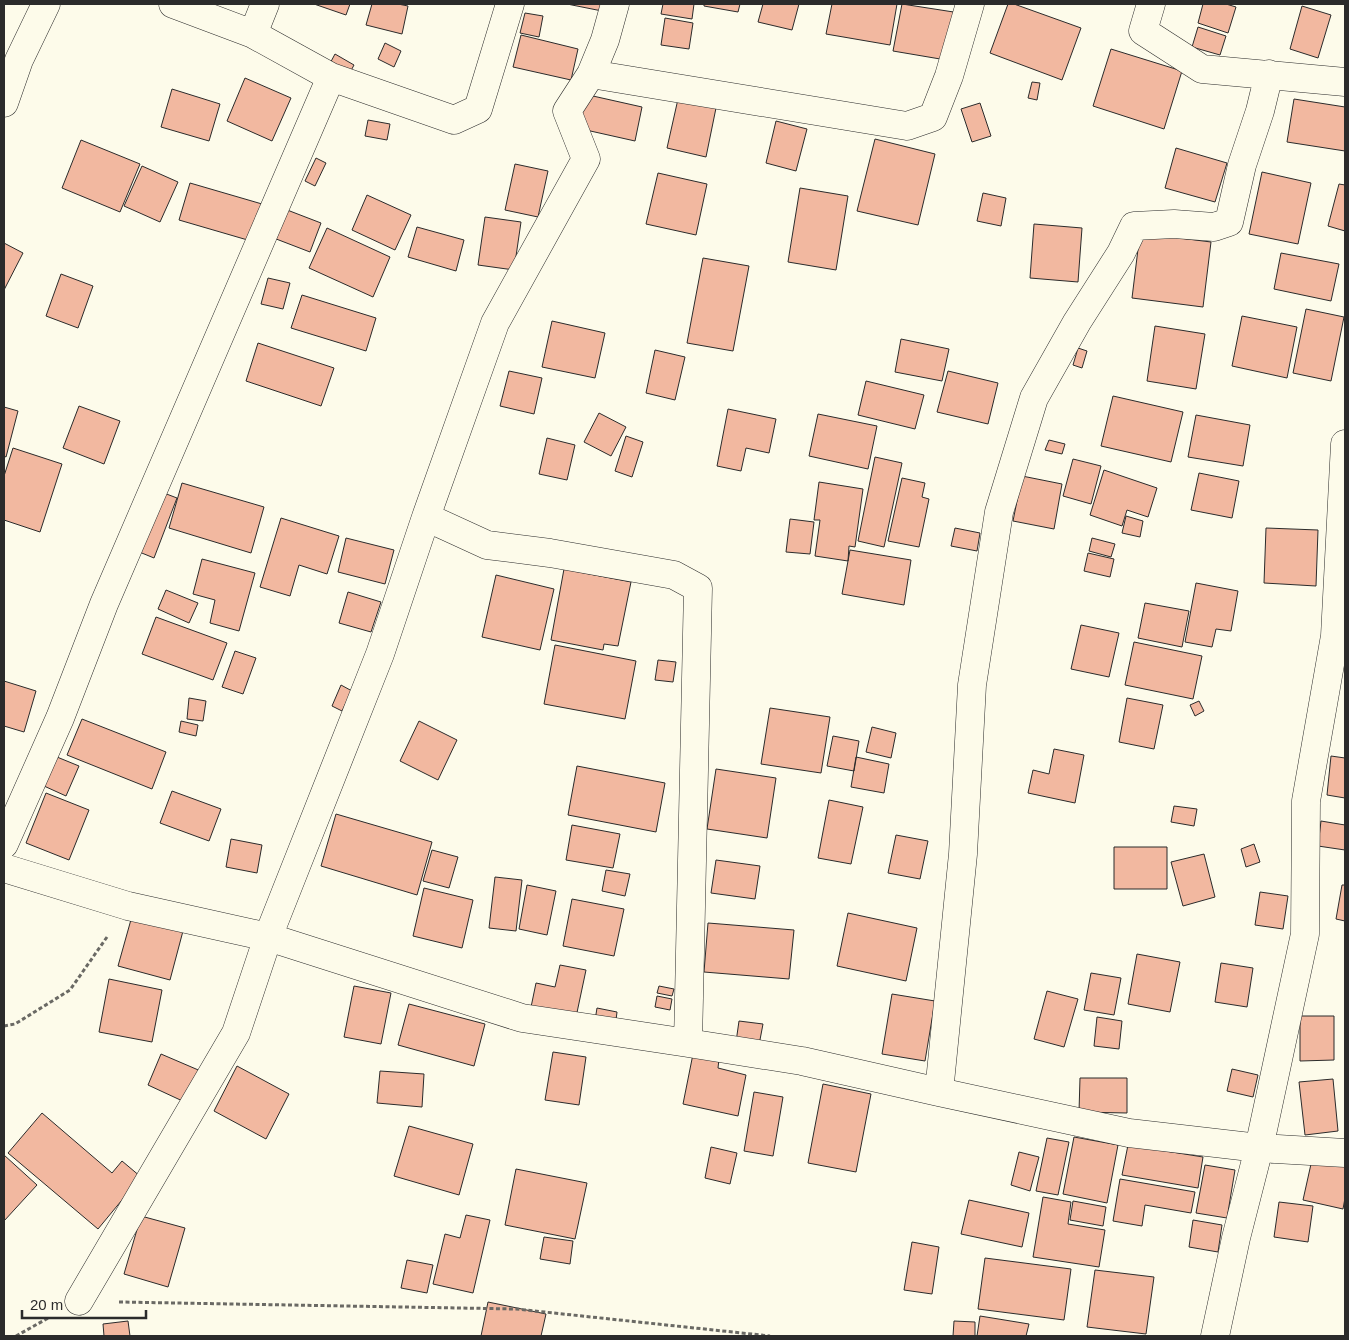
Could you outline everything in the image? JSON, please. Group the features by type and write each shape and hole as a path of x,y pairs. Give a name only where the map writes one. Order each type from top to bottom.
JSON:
{"street":[{"path":"4,103 19,60 46,4"},
{"path":"173,4 253,34 331,77 454,120 478,109 510,4"},
{"path":"253,34 265,4"},
{"path":"78,1301 236,1033 268,937 380,654 426,517 495,323 586,159 567,112 591,74 605,40 616,4"},
{"path":"591,74 907,126 933,117 949,76 970,4"},
{"path":"1151,4 1144,32 1202,69 1345,82"},
{"path":"939,1092 962,854 972,685 999,512 1034,398 1077,322 1121,254 1134,226 1174,224 1214,227 1229,222 1242,165 1260,111 1269,74"},
{"path":"4,844 60,718 111,586 331,77"},
{"path":"1215,1336 1306,934 1306,801 1335,636 1345,444"},
{"path":"426,517 487,545 550,553 674,575 698,588 688,1043"},
{"path":"4,868 128,906 268,937 522,1018 802,1061 1128,1133 1259,1148 1345,1153"}],"path":[{"path":"4,1026 15,1024 70,990 128,906"},
{"path":"16,1336 78,1301 516,1309 770,1336"}],"building":[{"path":"314,4 350,4 346,15"},
{"path":"372,4 408,6 402,34 366,25"},
{"path":"567,4 609,4 607,12"},
{"path":"663,4 694,4 692,19 661,14"},
{"path":"704,4 740,4 738,12 704,6"},
{"path":"763,4 799,4 792,30 758,22"},
{"path":"832,4 897,4 890,45 826,34"},
{"path":"902,4 960,13 952,61 893,51"},
{"path":"1008,4 1014,4 1081,28 1062,80 990,53"},
{"path":"1203,4 1226,4 1236,7 1228,33 1198,23"},
{"path":"1302,6 1331,15 1318,58 1290,49"},
{"path":"525,13 543,16 539,37 520,33"},
{"path":"665,18 693,23 689,49 661,45"},
{"path":"1198,27 1226,36 1220,55 1192,47"},
{"path":"521,35 578,49 571,80 513,67"},
{"path":"385,43 401,51 394,67 378,59"},
{"path":"1111,49 1182,71 1164,129 1093,106"},
{"path":"335,54 354,65 346,80 327,69"},
{"path":"245,78 291,98 272,141 227,121"},
{"path":"1032,82 1040,83 1037,100 1028,98"},
{"path":"172,89 220,104 209,141 161,127"},
{"path":"584,94 642,107 635,141 577,128"},
{"path":"678,99 716,108 706,157 667,148"},
{"path":"1294,99 1345,107 1345,151 1287,142"},
{"path":"980,103 991,136 972,142 961,109"},
{"path":"368,120 390,124 387,140 365,136"},
{"path":"776,121 807,129 796,171 766,163"},
{"path":"875,139 935,154 918,225 857,211"},
{"path":"81,140 140,164 120,212 62,188"},
{"path":"1176,148 1227,163 1215,202 1165,188"},
{"path":"316,158 326,163 315,186 305,181"},
{"path":"515,164 548,171 538,217 505,210"},
{"path":"142,166 178,182 160,222 124,206"},
{"path":"1262,172 1311,183 1298,244 1249,234"},
{"path":"658,173 707,184 696,235 646,224"},
{"path":"190,183 262,204 251,241 179,220"},
{"path":"1339,184 1345,185 1345,231 1328,226"},
{"path":"800,188 848,196 836,270 788,262"},
{"path":"983,193 1006,198 1001,226 977,221"},
{"path":"367,195 411,215 395,250 352,230"},
{"path":"282,208 321,223 310,252 271,237"},
{"path":"485,217 521,222 514,270 478,265"},
{"path":"1034,224 1082,228 1078,282 1030,278"},
{"path":"417,227 464,240 456,271 408,257"},
{"path":"327,228 390,257 373,297 309,268"},
{"path":"1140,233 1211,242 1203,307 1132,298"},
{"path":"4,243 23,253 4,290"},
{"path":"1281,253 1339,264 1331,301 1274,289"},
{"path":"703,258 749,266 733,351 687,343"},
{"path":"61,274 93,286 78,328 46,316"},
{"path":"268,278 290,283 283,309 261,304"},
{"path":"302,295 376,318 366,351 291,328"},
{"path":"1306,309 1344,317 1331,381 1293,373"},
{"path":"1242,316 1297,327 1287,378 1232,366"},
{"path":"552,321 605,333 595,378 542,367"},
{"path":"1155,326 1205,334 1196,389 1147,381"},
{"path":"901,339 949,349 942,381 895,372"},
{"path":"258,343 334,368 321,406 246,381"},
{"path":"1078,348 1087,351 1082,368 1073,365"},
{"path":"655,350 685,357 675,400 646,393"},
{"path":"509,371 542,378 534,414 500,406"},
{"path":"948,371 998,383 988,424 937,412"},
{"path":"866,381 924,395 915,429 858,415"},
{"path":"1113,396 1183,412 1171,462 1101,446"},
{"path":"79,406 120,421 104,464 63,448"},
{"path":"4,407 18,411 6,457 4,456"},
{"path":"728,409 776,419 769,453 746,448 741,471 717,466"},
{"path":"599,413 626,427 611,456 584,442"},
{"path":"818,414 877,426 868,469 809,456"},
{"path":"1196,415 1250,425 1243,466 1188,457"},
{"path":"626,436 643,442 632,477 615,471"},
{"path":"547,438 575,445 567,480 539,474"},
{"path":"1049,440 1065,444 1062,454 1045,450"},
{"path":"13,448 62,464 40,532 4,520 4,476"},
{"path":"875,457 902,463 884,547 858,541"},
{"path":"1073,459 1101,466 1091,504 1063,496"},
{"path":"1104,470 1157,488 1148,517 1127,510 1122,526 1090,515"},
{"path":"1199,473 1239,481 1232,518 1191,510"},
{"path":"1022,476 1062,484 1054,529 1013,521"},
{"path":"902,478 925,483 922,497 929,499 919,547 888,541"},
{"path":"819,482 863,489 855,547 849,546 848,561 815,556 820,520 814,520"},
{"path":"182,483 264,507 251,553 169,528"},
{"path":"156,490 177,498 154,558 132,549"},
{"path":"1126,516 1143,521 1140,537 1122,533"},
{"path":"281,518 339,536 327,574 299,565 290,596 260,587"},
{"path":"790,519 814,522 810,554 786,552"},
{"path":"955,528 980,533 977,551 951,546"},
{"path":"1266,528 1318,530 1316,586 1264,583"},
{"path":"346,538 394,550 385,584 338,572"},
{"path":"1092,538 1115,544 1111,557 1089,551"},
{"path":"850,550 911,560 904,605 842,594"},
{"path":"1088,553 1114,559 1110,577 1084,571"},
{"path":"202,559 255,573 239,631 210,623 215,600 193,594"},
{"path":"564,569 631,582 618,646 604,644 603,650 551,640"},
{"path":"496,575 554,589 540,650 482,637"},
{"path":"1196,583 1238,591 1231,631 1216,629 1212,647 1185,642"},
{"path":"166,590 198,603 189,623 158,609"},
{"path":"348,592 381,602 371,632 339,623"},
{"path":"1145,603 1189,611 1182,647 1138,638"},
{"path":"156,617 227,643 213,680 142,654"},
{"path":"1081,625 1119,633 1109,677 1071,669"},
{"path":"1134,642 1202,656 1193,699 1125,685"},
{"path":"555,645 636,661 625,719 544,704"},
{"path":"235,651 256,658 243,694 222,687"},
{"path":"658,660 676,662 673,682 655,680"},
{"path":"4,681 36,691 24,732 4,726"},
{"path":"341,685 352,691 342,711 332,706"},
{"path":"189,698 206,701 203,721 187,719"},
{"path":"1127,698 1163,705 1154,749 1119,742"},
{"path":"1199,701 1204,711 1195,716 1190,705"},
{"path":"770,708 830,717 821,773 761,764"},
{"path":"82,719 166,752 152,789 67,755"},
{"path":"181,721 198,725 196,736 179,732"},
{"path":"419,721 457,740 438,780 400,761"},
{"path":"872,727 896,733 891,758 866,752"},
{"path":"833,736 859,741 854,771 827,766"},
{"path":"1054,749 1084,755 1075,803 1028,793 1033,770 1049,774"},
{"path":"1331,756 1345,758 1345,798 1327,795"},
{"path":"57,757 79,766 66,796 44,786"},
{"path":"856,757 889,764 884,793 851,787"},
{"path":"577,766 665,783 656,832 568,815"},
{"path":"716,769 776,778 767,838 707,829"},
{"path":"172,791 221,809 209,841 160,823"},
{"path":"46,793 89,810 69,860 26,843"},
{"path":"829,800 863,807 851,864 818,858"},
{"path":"1174,806 1197,809 1194,826 1171,822"},
{"path":"336,814 432,842 417,895 321,866"},
{"path":"1321,821 1345,825 1345,850 1318,846"},
{"path":"572,825 620,834 613,868 566,860"},
{"path":"896,835 928,841 920,879 888,873"},
{"path":"231,839 262,845 257,873 226,867"},
{"path":"1254,844 1260,862 1246,867 1241,849"},
{"path":"1114,847 1167,847 1167,889 1114,889"},
{"path":"432,850 458,857 449,888 423,881"},
{"path":"1204,854 1215,897 1183,906 1171,862"},
{"path":"716,860 760,866 755,899 711,893"},
{"path":"606,870 630,874 625,896 602,891"},
{"path":"495,877 522,880 516,931 489,928"},
{"path":"527,885 556,891 547,935 519,929"},
{"path":"1342,885 1345,885 1345,921 1336,919"},
{"path":"424,888 473,900 462,948 413,936"},
{"path":"1260,892 1288,896 1283,929 1255,925"},
{"path":"572,899 624,909 614,956 563,946"},
{"path":"848,913 917,928 906,981 837,966"},
{"path":"132,916 183,931 170,980 118,966"},
{"path":"708,923 794,930 789,979 704,972"},
{"path":"1137,954 1180,962 1170,1012 1128,1004"},
{"path":"1221,963 1253,968 1247,1007 1215,1002"},
{"path":"560,965 586,970 575,1022 530,1012 536,983 555,987"},
{"path":"1091,973 1121,978 1114,1015 1084,1010"},
{"path":"109,979 162,990 152,1042 99,1032"},
{"path":"354,986 391,993 381,1044 344,1037"},
{"path":"659,986 674,989 672,996 657,993"},
{"path":"1047,991 1078,999 1064,1047 1034,1039"},
{"path":"892,994 935,1001 925,1061 882,1054"},
{"path":"657,996 672,999 670,1010 655,1007"},
{"path":"409,1004 485,1024 474,1066 398,1045"},
{"path":"597,1008 617,1012 614,1036 593,1033"},
{"path":"1300,1016 1334,1016 1334,1060 1300,1061"},
{"path":"1097,1017 1122,1021 1119,1049 1094,1046"},
{"path":"739,1021 763,1024 759,1045 736,1042"},
{"path":"553,1052 586,1057 579,1105 545,1100"},
{"path":"161,1054 203,1072 189,1104 148,1085"},
{"path":"693,1054 719,1059 718,1068 746,1075 738,1116 683,1104"},
{"path":"237,1066 289,1094 266,1139 214,1111"},
{"path":"1232,1069 1258,1075 1253,1097 1227,1091"},
{"path":"380,1071 424,1074 422,1107 377,1103"},
{"path":"1080,1078 1127,1078 1127,1113 1079,1112"},
{"path":"1333,1079 1338,1131 1305,1135 1299,1082"},
{"path":"823,1084 871,1094 856,1172 808,1163"},
{"path":"754,1092 783,1097 773,1156 744,1151"},
{"path":"42,1113 112,1173 122,1161 141,1177 98,1229 8,1153"},
{"path":"409,1126 473,1144 459,1195 394,1176"},
{"path":"1074,1137 1118,1145 1107,1203 1063,1194"},
{"path":"1047,1138 1069,1142 1058,1195 1036,1191"},
{"path":"1128,1145 1203,1157 1198,1188 1122,1175"},
{"path":"711,1147 737,1153 730,1184 705,1178"},
{"path":"1019,1152 1039,1157 1030,1191 1011,1185"},
{"path":"4,1155 37,1185 4,1221"},
{"path":"1313,1155 1345,1162 1345,1198 1343,1209 1303,1200"},
{"path":"1205,1165 1235,1170 1227,1218 1196,1213"},
{"path":"516,1169 587,1183 575,1239 505,1225"},
{"path":"1120,1179 1195,1192 1191,1213 1145,1205 1142,1226 1113,1221"},
{"path":"1043,1197 1071,1202 1068,1224 1105,1230 1099,1267 1033,1257"},
{"path":"969,1200 1029,1213 1022,1247 961,1234"},
{"path":"1073,1201 1106,1207 1103,1226 1070,1220"},
{"path":"1279,1202 1313,1206 1308,1242 1274,1237"},
{"path":"466,1215 490,1220 473,1293 433,1284 445,1234 460,1238"},
{"path":"141,1216 185,1228 168,1287 124,1274"},
{"path":"1193,1220 1222,1225 1218,1252 1189,1247"},
{"path":"544,1237 573,1241 570,1264 540,1259"},
{"path":"912,1242 939,1247 932,1294 904,1290"},
{"path":"985,1258 1071,1269 1064,1320 978,1309"},
{"path":"407,1260 433,1265 427,1293 401,1288"},
{"path":"1095,1270 1154,1277 1146,1334 1087,1327"},
{"path":"488,1302 546,1314 541,1336 481,1336"},
{"path":"980,1316 1029,1324 1026,1336 977,1336"},
{"path":"128,1321 130,1336 104,1336 103,1324"},
{"path":"954,1321 975,1322 975,1336 953,1336"}]}
